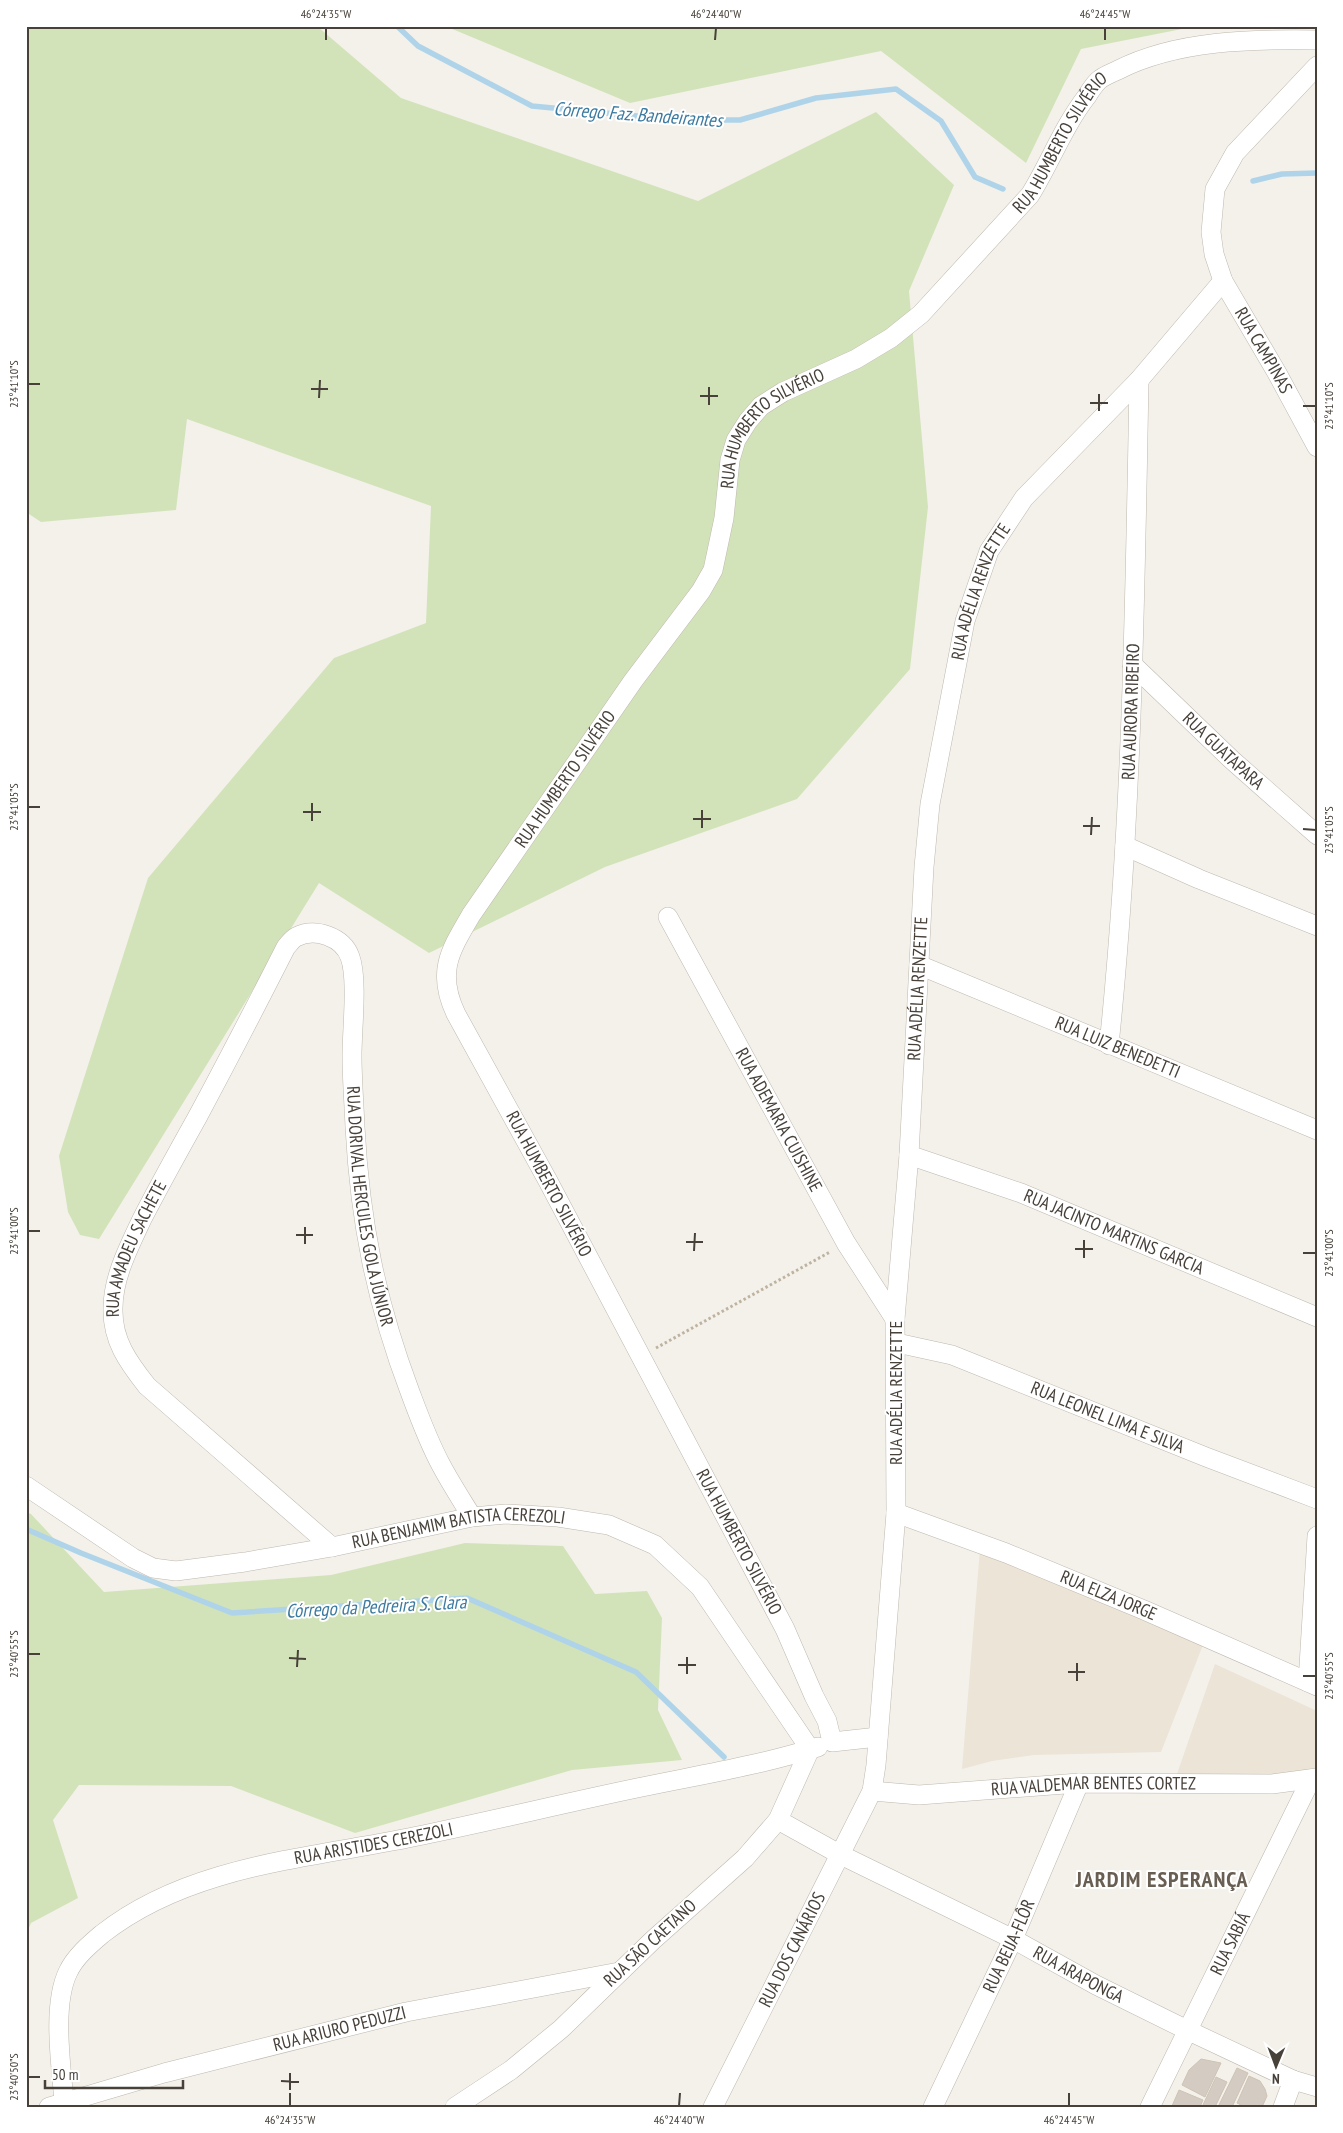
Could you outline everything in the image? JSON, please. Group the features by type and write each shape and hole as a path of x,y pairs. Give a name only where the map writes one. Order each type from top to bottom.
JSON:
{"street":[{"name":"RUA HUMBERTO SILVÉRIO","path":"832,1742 827,1721 785,1629 641,1356 449,1000 447,986 449,955 471,915 633,681 701,591 713,570 724,518 730,460 736,440 748,421 761,406 782,392 856,359 891,338 921,314 1030,195 1044,173 1058,140 1099,80 1130,64 1164,53 1212,45 1264,41 1317,40"},
{"name":"RUA CAMPINAS","path":"1317,66 1235,153 1215,189 1210,232 1214,254 1223,282 1277,373 1317,447"},
{"name":"RUA ADÉLIA RENZETTE","path":"872,1791 896,1513 897,1343 895,1319 909,1155 930,804 965,621 989,551 1024,498 1140,380 1223,282"},
{"name":"RUA AURORA RIBEIRO","path":"1109,1045 1117,969 1125,846 1140,380"},
{"name":"RUA GUATAPARA","path":"1132,664 1232,760 1317,835"},
{"path":"1125,846 1200,879 1317,926"},
{"name":"RUA ADEMARIA CUISHINE","path":"668,917 846,1243 895,1319"},
{"name":"RUA DORIVAL HERCULES GOLA JÚNIOR","path":"286,947 295,938 307,934 323,934 340,942 350,956 354,974 352,1057 358,1178 363,1221 374,1275 391,1341 425,1433 441,1466 472,1517"},
{"name":"RUA AMADEU SACHETE","path":"286,947 239,1041 158,1188 124,1256 115,1289 114,1325 119,1346 128,1363 147,1386 332,1547"},
{"name":"RUA LUIZ BENEDETTI","path":"919,965 1317,1130"},
{"name":"RUA JACINTO MARTINS GARCIA","path":"909,1155 1021,1193 1317,1317"},
{"name":"RUA LEONEL LIMA E SILVA","path":"897,1343 952,1355 1206,1458 1317,1499"},
{"name":"RUA BENJAMIM BATISTA CEREZOLI","path":"26,1486 133,1558 153,1568 176,1571 332,1547 472,1517 506,1514 558,1517 609,1525 656,1545 700,1587 810,1749"},
{"name":"RUA ELZA JORGE","path":"896,1513 1006,1553 1144,1610 1312,1684"},
{"path":"1312,1684 1317,1536"},
{"path":"832,1742 878,1737"},
{"name":"RUA ARISTIDES CEREZOLI","path":"57,2104 61,1992 68,1972 90,1944 116,1923 141,1908 208,1880 275,1863 423,1835 810,1749 832,1742"},
{"name":"RUA SÃO CAETANO","path":"455,2107 511,2070 561,2029 618,1972 700,1896 745,1858 778,1820 810,1749"},
{"name":"RUA VALDEMAR BENTES CORTEZ","path":"872,1791 919,1795 1079,1783 1272,1784 1314,1778"},
{"name":"RUA SABIÁ","path":"1150,2107 1314,1778"},
{"name":"RUA BEIJA-FLÔR","path":"933,2107 1013,1939 1079,1783"},
{"name":"RUA DOS CANÁRIOS","path":"712,2107 872,1791"},
{"name":"RUA ARAPONGA","path":"778,1820 841,1855 1013,1939 1096,1985 1293,2080 1317,2087"},
{"name":"RUA ARIURO PEDUZZI","path":"57,2104 164,2073 406,2012 618,1972"},
{"path":"1283,2107 1293,2080"}],"path":[{"path":"641,1356 846,1243"}],"shaded area":[{"path":"980,1549 1203,1645 1161,1752 1034,1755 992,1761 962,1769"},
{"path":"1215,1664 1317,1711 1317,1768 1303,1776 1277,1778 1177,1774"}],"green space":[{"path":"26,26 317,26 401,98 698,201 876,112 954,185 909,291 928,507 910,669 797,799 605,867 429,953 319,883 99,1239 80,1235 68,1212 59,1156 148,878 334,658 426,623 431,506 187,419 176,510 41,522 26,512"},
{"path":"445,26 1197,26 1081,49 1026,163 881,51 630,103"},
{"path":"26,1512 31,1514 104,1592 331,1575 465,1543 563,1546 595,1594 647,1591 662,1618 658,1710 682,1760 572,1770 355,1833 231,1786 79,1785 53,1820 78,1898 31,1923 26,1935"}],"building":[{"path":"1201,2059 1221,2063 1205,2097 1182,2085 1189,2070"},
{"path":"1237,2068 1248,2073 1232,2107 1218,2107"},
{"path":"1249,2076 1260,2081 1265,2089 1267,2096 1262,2107 1245,2107 1237,2103"},
{"path":"1216,2077 1227,2082 1215,2107 1202,2107"},
{"path":"1179,2090 1203,2100 1200,2107 1172,2106"}],"waterway":[{"name":"Córrego Faz. Bandeirantes","path":"397,26 418,46 532,106 679,120 740,120 816,98 896,89 941,121 975,177 1003,189"},
{"name":"Córrego Faz. Bandeirantes","path":"1253,181 1282,174 1317,173"},
{"name":"Córrego da Pedreira S. Clara","path":"26,1529 232,1613 467,1598 636,1672 724,1757"}],"district":[{"name":"JARDIM ESPERANÇA","path":"1162,1879"}]}
